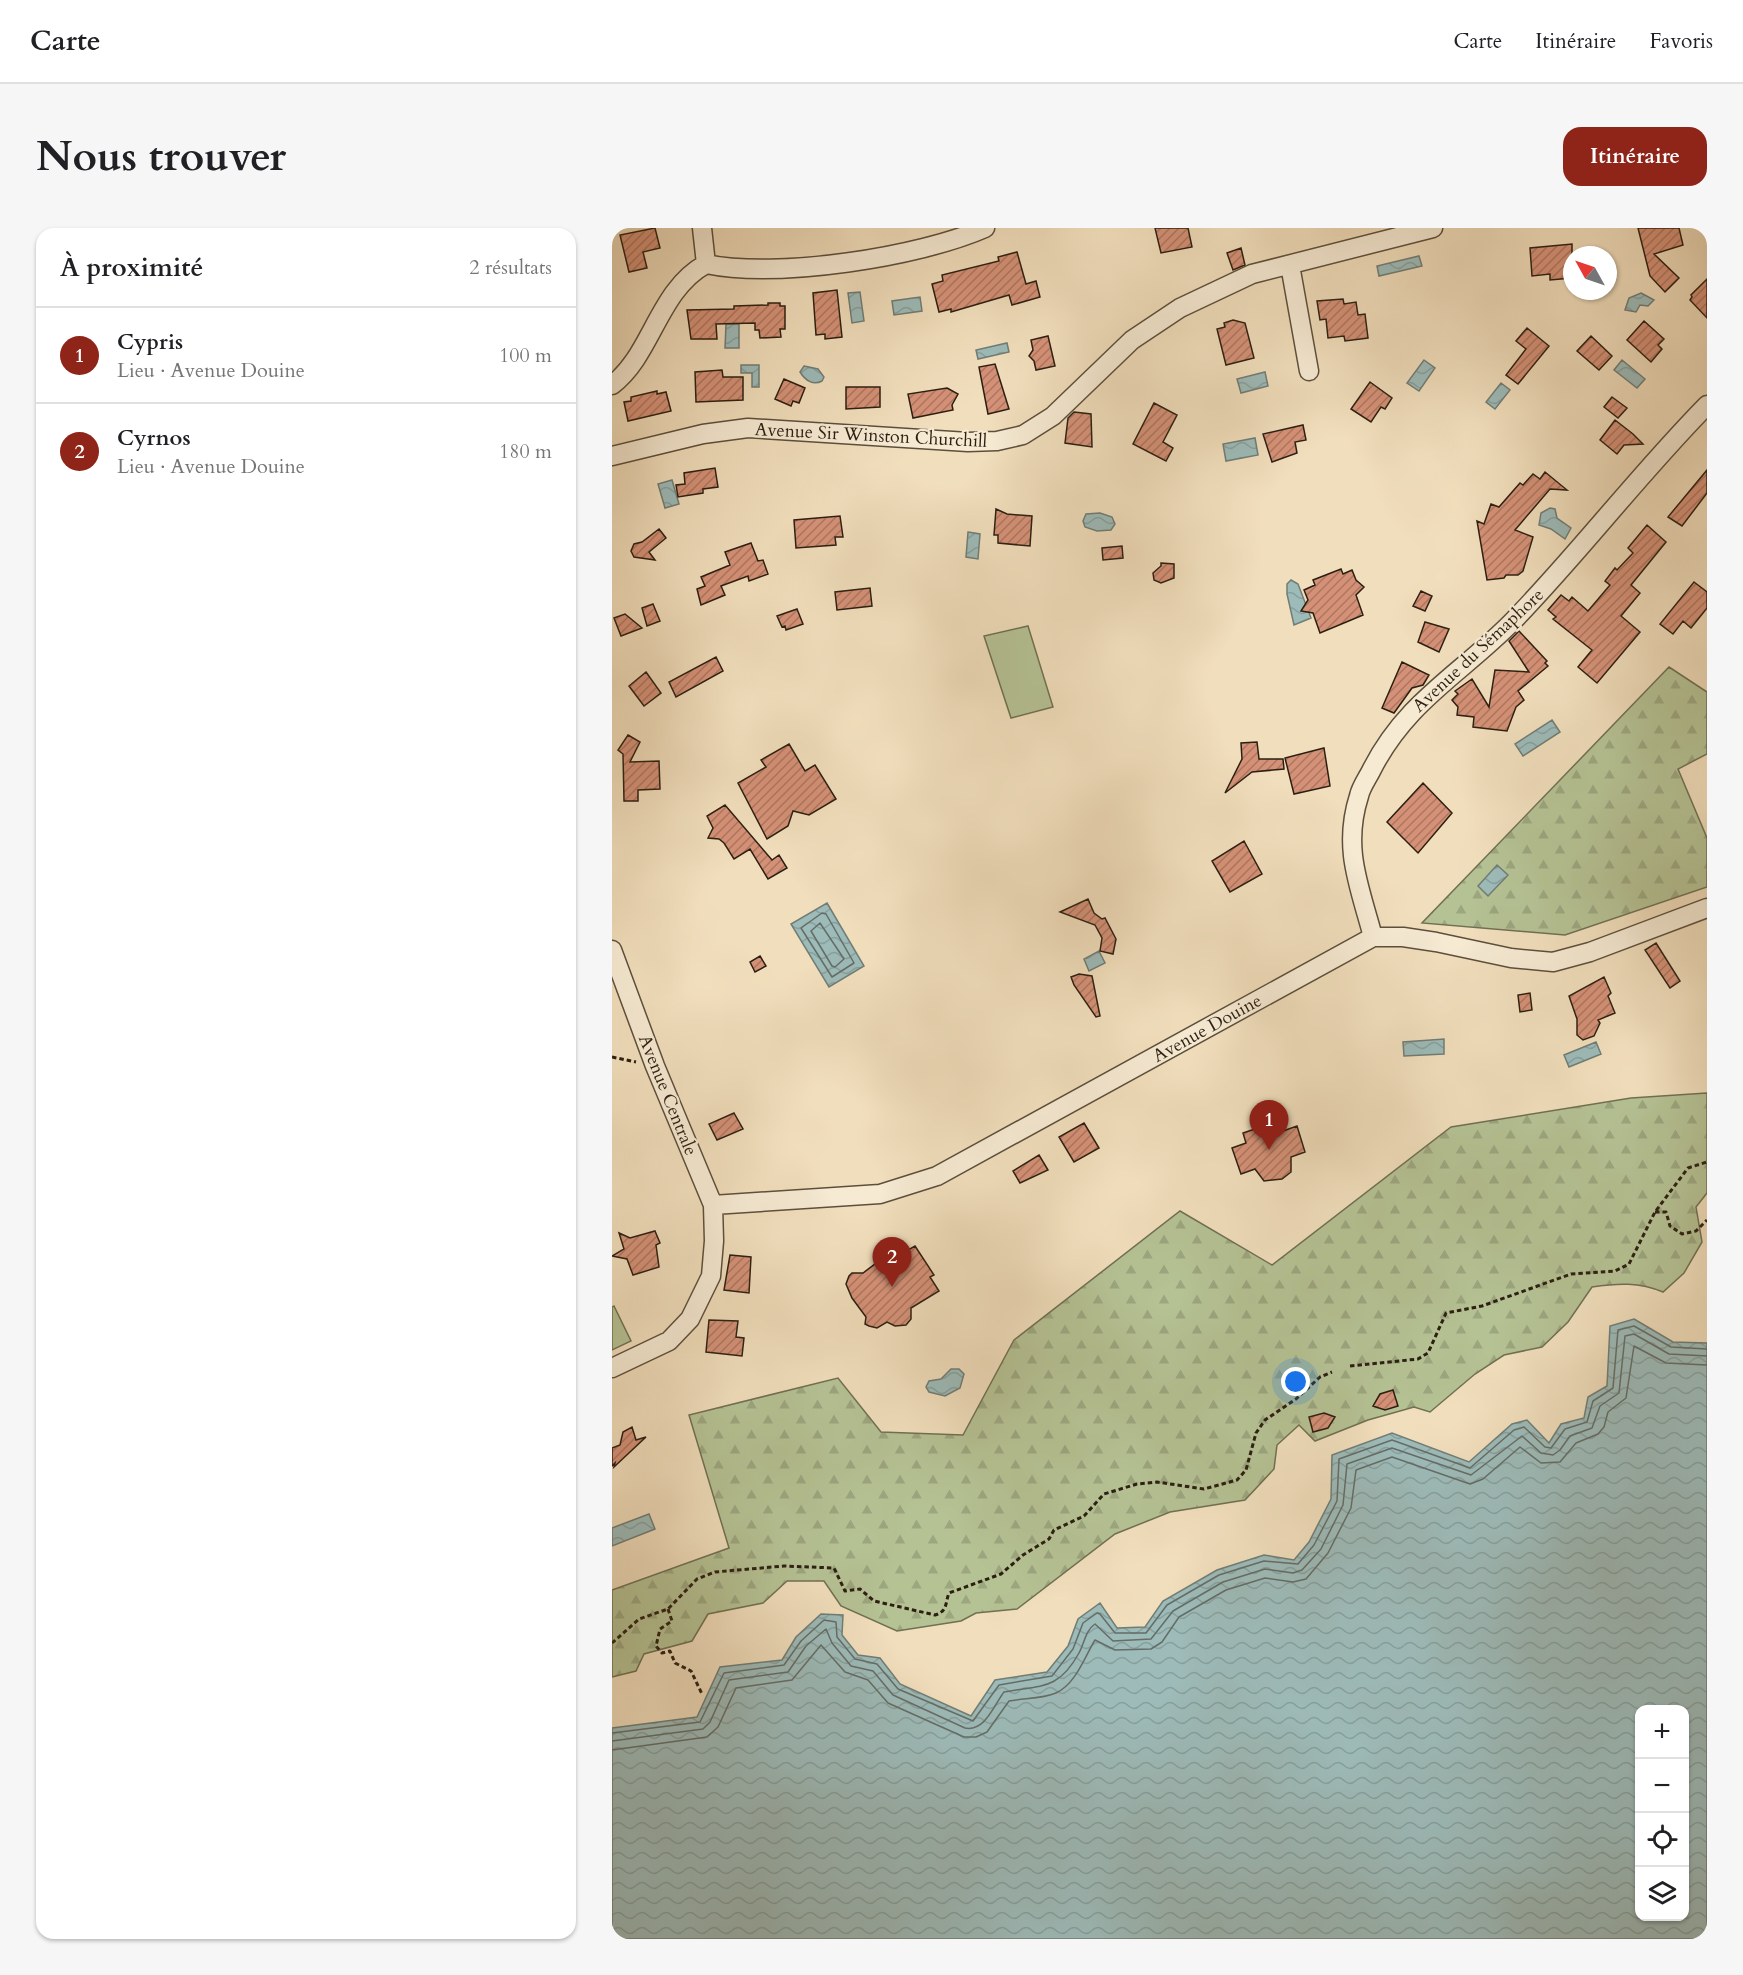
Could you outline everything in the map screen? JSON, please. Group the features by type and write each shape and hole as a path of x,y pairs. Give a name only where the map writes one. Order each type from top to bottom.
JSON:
{"street":[{"path":"702,228 706,264"},
{"path":"612,386 633,364 650,330 691,272 706,264 761,271 826,264 902,252 969,235 985,228"},
{"name":"Avenue Sir Winston Churchill","path":"612,456 703,434 735,429 784,429 968,442 997,441 1023,435 1053,416 1132,340 1180,308 1252,274 1433,228"},
{"path":"1290,265 1309,371"},
{"name":"Avenue du Sémaphore","path":"1372,937 1352,867 1352,836 1359,795 1383,746 1412,711 1449,675 1511,623 1707,405"},
{"name":"Avenue Douine","path":"713,1206 880,1194 936,1176 1372,937 1403,937 1511,958 1553,962 1590,952 1707,908"},
{"name":"Avenue Centrale","path":"612,951 655,1066 713,1206"},
{"path":"612,1368 669,1341 690,1319 711,1276 714,1241 713,1206"}],"path":[{"path":"612,1057 655,1066"},
{"path":"1350,1366 1418,1359 1428,1353 1446,1313 1482,1306 1571,1274 1615,1271 1629,1264 1655,1212 1688,1168 1707,1162"},
{"path":"1655,1212 1666,1212 1670,1226 1682,1234 1696,1231 1707,1220"},
{"path":"612,1642 639,1619 668,1609 697,1579 715,1572 784,1566 834,1568 845,1591 860,1589 874,1601 935,1615 946,1608 949,1593 1002,1574 1023,1555 1049,1539 1054,1530 1084,1516 1104,1494 1137,1484 1157,1482 1204,1489 1237,1480 1246,1470 1256,1433 1266,1420 1296,1399 1320,1377 1332,1372"},
{"path":"668,1609 672,1621 660,1629 656,1646 662,1653 670,1651 675,1663 691,1671 702,1694"}],"green space":[{"path":"1028,626 1053,707 1011,718 984,636"},
{"path":"1669,667 1707,692 1707,754 1678,769 1707,838 1707,887 1565,935 1422,923"},
{"path":"1707,1093 1707,1193 1696,1207 1702,1242 1684,1273 1663,1292 1645,1286 1628,1284 1592,1287 1568,1322 1542,1347 1504,1355 1475,1374 1430,1412 1414,1407 1368,1420 1315,1441 1299,1425 1277,1445 1274,1469 1245,1500 1170,1512 1115,1534 1017,1609 976,1613 961,1621 897,1631 841,1606 824,1581 787,1581 763,1603 708,1614 692,1641 644,1654 636,1671 612,1677 612,1590 729,1548 689,1415 838,1378 881,1432 963,1435 1014,1340 1180,1211 1272,1265 1451,1127 1631,1098"},
{"path":"614,1306 631,1341 612,1350 612,1307"}],"water":[{"path":"1419,256 1422,266 1379,276 1377,266"},
{"path":"860,292 864,321 852,323 848,293"},
{"path":"1641,293 1654,300 1648,306 1640,305 1636,312 1625,310 1629,298"},
{"path":"920,297 922,311 894,315 892,301"},
{"path":"726,324 739,324 739,348 725,348"},
{"path":"1007,343 1009,352 978,359 976,350"},
{"path":"1424,360 1435,368 1419,391 1407,383"},
{"path":"1622,360 1645,379 1637,388 1614,370"},
{"path":"741,365 759,365 759,387 752,387 752,373 741,373"},
{"path":"804,366 818,369 824,377 822,381 815,383 807,380 800,372"},
{"path":"1265,372 1268,386 1241,393 1237,379"},
{"path":"1501,383 1510,390 1495,409 1486,402"},
{"path":"1255,438 1258,455 1226,461 1223,444"},
{"path":"672,480 679,504 665,508 658,484"},
{"path":"1550,508 1555,509 1557,518 1571,528 1565,539 1551,529 1539,525 1541,513"},
{"path":"1100,513 1112,517 1115,524 1111,530 1097,531 1085,527 1083,521 1086,514"},
{"path":"968,532 980,534 978,559 966,557"},
{"path":"1291,580 1298,584 1311,618 1294,625 1287,594 1287,584"},
{"path":"1552,720 1560,732 1523,756 1515,744"},
{"path":"1497,865 1508,875 1488,896 1478,886"},
{"path":"827,903 864,966 829,987 791,924"},
{"path":"1099,951 1105,963 1089,971 1084,959"},
{"path":"1444,1039 1444,1054 1404,1056 1403,1042"},
{"path":"1596,1042 1601,1054 1569,1067 1564,1055"},
{"path":"1634,1319 1673,1342 1707,1343 1707,1939 612,1939 612,1728 697,1717 720,1667 782,1660 796,1637 821,1614 843,1615 842,1635 858,1655 880,1658 900,1684 971,1716 995,1680 1047,1672 1068,1646 1078,1619 1100,1603 1117,1628 1145,1627 1163,1601 1217,1570 1264,1555 1294,1560 1309,1542 1331,1499 1332,1455 1392,1433 1469,1462 1512,1424 1527,1420 1549,1443 1561,1424 1584,1418 1588,1397 1607,1386 1610,1326"},
{"path":"951,1369 959,1369 964,1374 960,1388 945,1396 929,1392 926,1387 929,1381 941,1379"},
{"path":"649,1514 655,1529 612,1546 612,1528"}],"building":[{"path":"655,228 660,248 643,252 647,268 629,272 620,235"},
{"path":"1155,228 1188,228 1192,247 1161,253"},
{"path":"1638,228 1679,228 1683,245 1654,254 1679,278 1665,292 1650,276"},
{"path":"1572,244 1572,246 1563,246 1563,279 1550,280 1550,274 1532,276 1530,248"},
{"path":"1241,248 1245,265 1233,270 1227,253"},
{"path":"1017,252 1026,284 1036,281 1040,297 1012,305 1009,295 951,312 951,309 939,312 932,284 943,281 942,275 999,261 998,257"},
{"path":"1707,279 1707,318 1690,300 1691,295"},
{"path":"837,290 842,337 825,339 825,334 816,335 813,293"},
{"path":"1343,299 1344,304 1356,302 1358,315 1365,314 1368,338 1345,341 1344,336 1328,338 1326,319 1320,320 1317,301"},
{"path":"768,303 780,303 780,306 785,306 785,329 780,329 781,337 760,338 759,330 755,330 755,323 716,324 717,339 691,339 687,310 734,309 734,306 768,305"},
{"path":"1233,320 1245,323 1254,358 1226,365 1217,329 1225,327 1224,323"},
{"path":"1644,321 1664,339 1658,345 1662,349 1651,362 1627,340"},
{"path":"1527,328 1549,346 1518,384 1506,375 1526,349 1516,341"},
{"path":"1048,336 1055,366 1036,370 1034,361 1029,356 1033,350 1031,340"},
{"path":"1591,336 1612,356 1599,370 1577,351"},
{"path":"995,364 1009,409 988,414 979,367"},
{"path":"722,370 723,377 743,377 743,400 696,402 695,372"},
{"path":"784,379 805,388 799,403 793,401 791,406 775,399"},
{"path":"1370,382 1392,398 1385,409 1381,407 1371,422 1351,409"},
{"path":"846,387 880,387 880,407 846,409"},
{"path":"947,388 958,394 952,405 953,410 913,418 908,394"},
{"path":"657,391 657,394 666,392 671,411 628,421 624,402 631,401 631,397"},
{"path":"1612,397 1627,408 1618,418 1604,407"},
{"path":"1154,403 1177,415 1163,442 1173,448 1166,461 1133,444"},
{"path":"1074,412 1091,414 1092,447 1065,443 1068,418"},
{"path":"1615,420 1643,444 1624,445 1617,454 1600,440"},
{"path":"1303,425 1306,440 1295,442 1297,453 1272,462 1263,434"},
{"path":"715,468 718,487 703,489 703,493 678,497 676,485 685,484 684,473"},
{"path":"1707,470 1707,493 1682,526 1668,517"},
{"path":"1545,472 1567,490 1550,489 1515,530 1533,537 1523,571 1518,575 1506,575 1504,578 1487,580 1477,521 1484,524 1491,504 1499,507 1520,483 1523,485 1533,474 1540,479"},
{"path":"996,509 1007,514 1032,516 1030,546 998,543 998,535 994,535"},
{"path":"840,516 843,537 835,537 836,545 796,548 794,520"},
{"path":"1647,525 1666,542 1631,585 1640,593 1621,616 1640,632 1597,683 1578,667 1592,650 1553,619 1556,617 1548,610 1561,595 1569,601 1572,597 1588,611 1610,585 1605,581 1615,568 1617,570 1633,553 1628,548"},
{"path":"659,529 666,538 649,552 655,560 634,557 631,551 634,544 642,542"},
{"path":"751,543 758,561 763,560 768,574 749,581 748,576 721,586 725,595 701,605 697,589 705,586 701,577 730,565 725,552"},
{"path":"1122,546 1123,558 1103,560 1102,548"},
{"path":"1161,563 1174,564 1174,578 1161,583 1154,580 1153,573 1161,566"},
{"path":"1341,569 1343,574 1352,570 1356,580 1364,587 1356,595 1363,615 1320,633 1313,613 1301,611 1308,600 1304,590 1315,585 1313,580"},
{"path":"1694,582 1707,592 1707,608 1691,628 1683,621 1673,634 1660,624"},
{"path":"870,588 872,606 837,610 835,592"},
{"path":"1421,591 1432,596 1425,611 1413,606"},
{"path":"653,604 660,621 647,626 642,608"},
{"path":"797,609 803,624 786,630 777,616"},
{"path":"625,614 642,628 621,636 614,618"},
{"path":"1425,622 1449,629 1439,652 1418,642"},
{"path":"1519,631 1547,661 1545,663 1548,666 1518,691 1524,700 1516,707 1507,731 1473,727 1474,717 1457,715 1458,707 1452,700 1458,694 1455,691 1472,679 1489,707 1495,670 1529,672 1509,641"},
{"path":"716,657 723,671 676,697 669,682"},
{"path":"1402,662 1429,675 1423,685 1412,688 1394,713 1382,708"},
{"path":"646,672 661,693 644,706 629,686"},
{"path":"628,735 640,742 630,762 659,761 660,789 638,790 638,801 624,801 623,754 618,750"},
{"path":"1257,742 1259,759 1283,759 1284,769 1252,772 1225,793 1242,759 1241,743"},
{"path":"789,744 805,771 815,765 836,799 809,815 793,811 788,826 767,839 738,783 766,767 761,760"},
{"path":"1324,748 1330,786 1294,794 1285,758"},
{"path":"1423,783 1452,813 1418,853 1387,822"},
{"path":"725,805 772,860 779,855 787,868 768,879 750,849 734,859 724,843 719,839 708,838 713,828 707,816"},
{"path":"1244,841 1262,874 1230,892 1212,861"},
{"path":"1088,899 1094,913 1102,919 1105,918 1116,939 1113,954 1100,951 1102,938 1095,925 1060,912"},
{"path":"1656,943 1680,981 1670,988 1645,950"},
{"path":"760,956 766,966 755,972 750,962"},
{"path":"1079,974 1092,976 1100,1016 1096,1017 1074,985 1071,977"},
{"path":"1604,977 1611,993 1608,996 1615,1013 1598,1020 1600,1023 1594,1036 1583,1040 1577,1035 1577,1019 1569,996"},
{"path":"1530,993 1532,1010 1520,1012 1518,995"},
{"path":"734,1113 743,1129 717,1140 709,1124"},
{"path":"1279,1121 1283,1131 1297,1126 1305,1152 1291,1157 1291,1172 1282,1179 1264,1181 1255,1169 1241,1174 1232,1148 1246,1143 1243,1133"},
{"path":"1084,1123 1099,1148 1074,1162 1059,1137"},
{"path":"1039,1155 1048,1170 1020,1183 1013,1171"},
{"path":"655,1231 660,1243 656,1245 659,1267 633,1275 627,1259 612,1256 624,1249 619,1233 630,1238"},
{"path":"915,1246 934,1275 930,1277 939,1291 911,1308 911,1319 906,1325 895,1326 887,1322 877,1328 865,1324 866,1317 852,1298 846,1284 849,1276 852,1273 863,1273 891,1252 898,1256"},
{"path":"730,1255 751,1257 749,1293 724,1290"},
{"path":"709,1320 738,1321 736,1337 744,1338 742,1356 706,1352"},
{"path":"1393,1390 1398,1406 1385,1410 1373,1406 1380,1394"},
{"path":"1324,1413 1335,1417 1328,1428 1313,1432 1309,1417"},
{"path":"632,1427 636,1440 646,1437 614,1467 615,1463 612,1466 612,1448 620,1445 623,1432"}],"place":[{"name":"Cypris","path":"1269,1150"},
{"name":"Cyrnos","path":"892,1287"}]}
